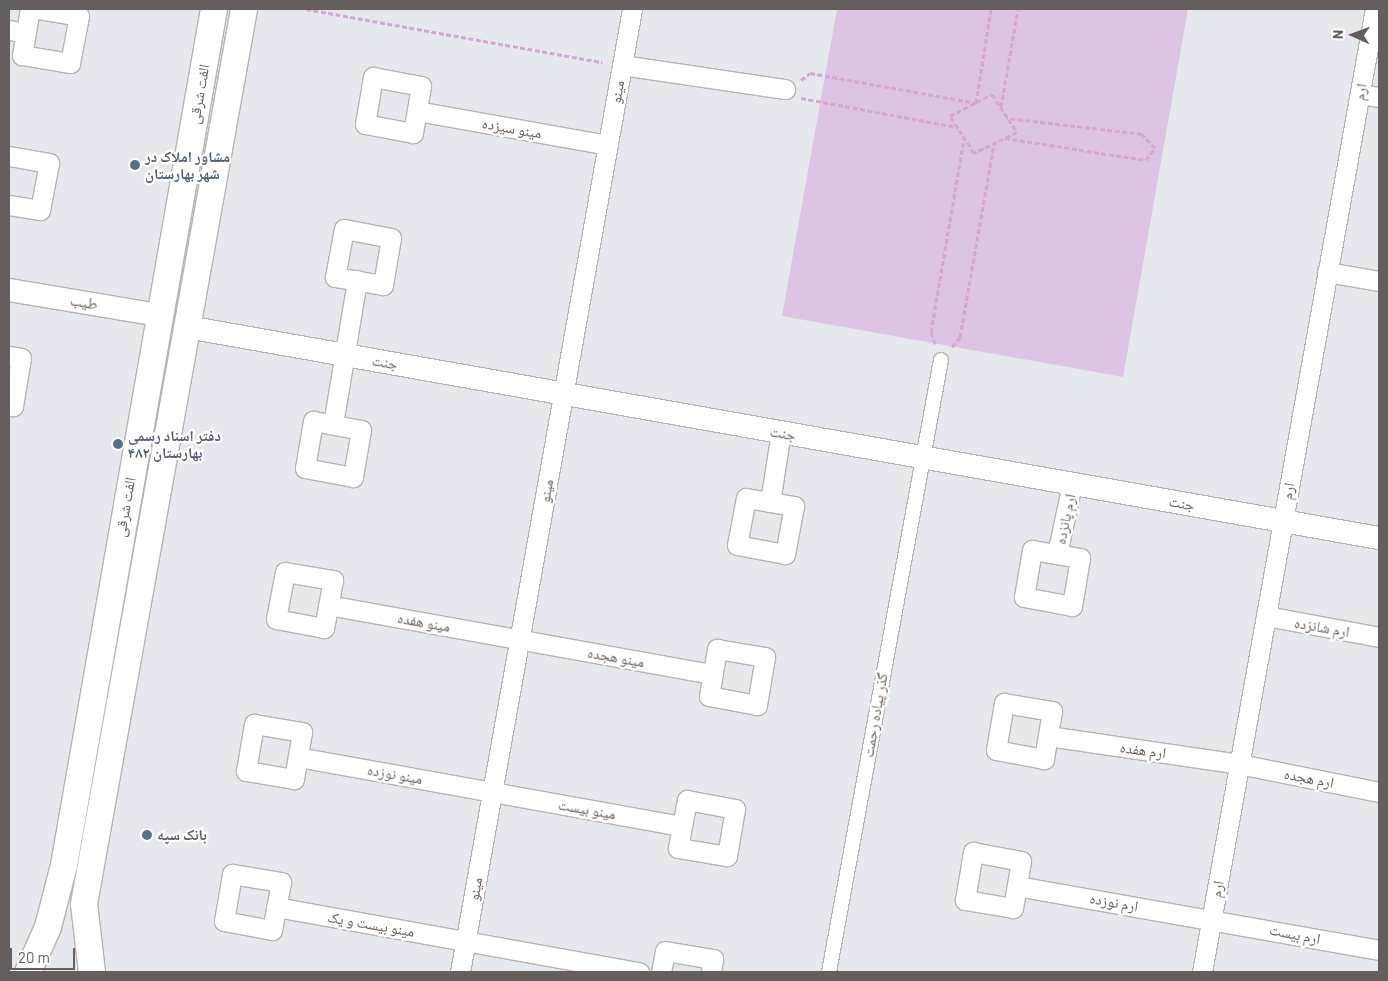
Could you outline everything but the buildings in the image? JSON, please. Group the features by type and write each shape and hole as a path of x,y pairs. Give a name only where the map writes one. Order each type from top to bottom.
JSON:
{"main road":[{"name":"الفت شرقی","path":"28,972 48,927 64,865 158,315 214,9"},
{"name":"الفت شرقی","path":"92,972 84,904 244,9"}],"street":[{"path":"30,9 17,31 22,54 70,63 79,16 38,9"},
{"name":"مینو","path":"460,972 632,9"},
{"name":"ارم","path":"1202,972 1375,9"},
{"path":"622,65 785,90"},
{"path":"1360,94 1379,97"},
{"name":"مینو سیزده","path":"417,111 608,145"},
{"path":"9,156 49,163 40,210 9,205"},
{"path":"1327,272 1379,281"},
{"path":"333,424 357,280"},
{"name":"طیب","path":"9,290 158,315"},
{"name":"جنت","path":"187,328 1379,538"},
{"path":"9,356 21,358 13,406 9,405"},
{"name":"گذر پیاده رحمت","path":"829,972 921,457 941,360"},
{"path":"770,502 781,432"},
{"name":"ارم پانزده","path":"1057,554 1072,484"},
{"name":"مینو هفده","path":"328,605 520,640"},
{"name":"ارم شانزده","path":"1266,616 1379,637"},
{"name":"مینو هجده","path":"520,640 712,674"},
{"name":"ارم هفده","path":"1048,736 1239,764"},
{"name":"مینو نوزده","path":"298,757 492,792"},
{"name":"ارم هجده","path":"1239,764 1379,792"},
{"name":"مینو بیست","path":"492,792 682,826"},
{"name":"ارم نوزده","path":"1017,886 1211,919"},
{"name":"مینو بیست و یک","path":"276,907 639,972"},
{"name":"ارم بیست","path":"1211,919 1379,950"},
{"path":"661,972 665,951 713,959 711,972"}],"path":[{"path":"306,9 622,65"},
{"path":"976,102 991,9"},
{"path":"1001,108 1018,9"},
{"path":"958,127 808,102 785,90 810,74 976,102"},
{"path":"992,94 1001,108 1017,132 974,153 950,116 992,94"},
{"path":"1005,138 1146,160 1155,148 1142,134 1007,118"},
{"path":"941,360 931,332 964,138"},
{"path":"941,360 960,337 994,144"}],"shaded area":[{"path":"837,9 1188,9 1123,377 782,316"}],"place":[{"name":"مشاور املاک در شهر بهارستان","path":"135,165"},
{"name":"دفتر اسناد رسمی ۴۸۲ بهارستان","path":"118,444"},
{"name":"بانک سپه","path":"147,835"}]}
